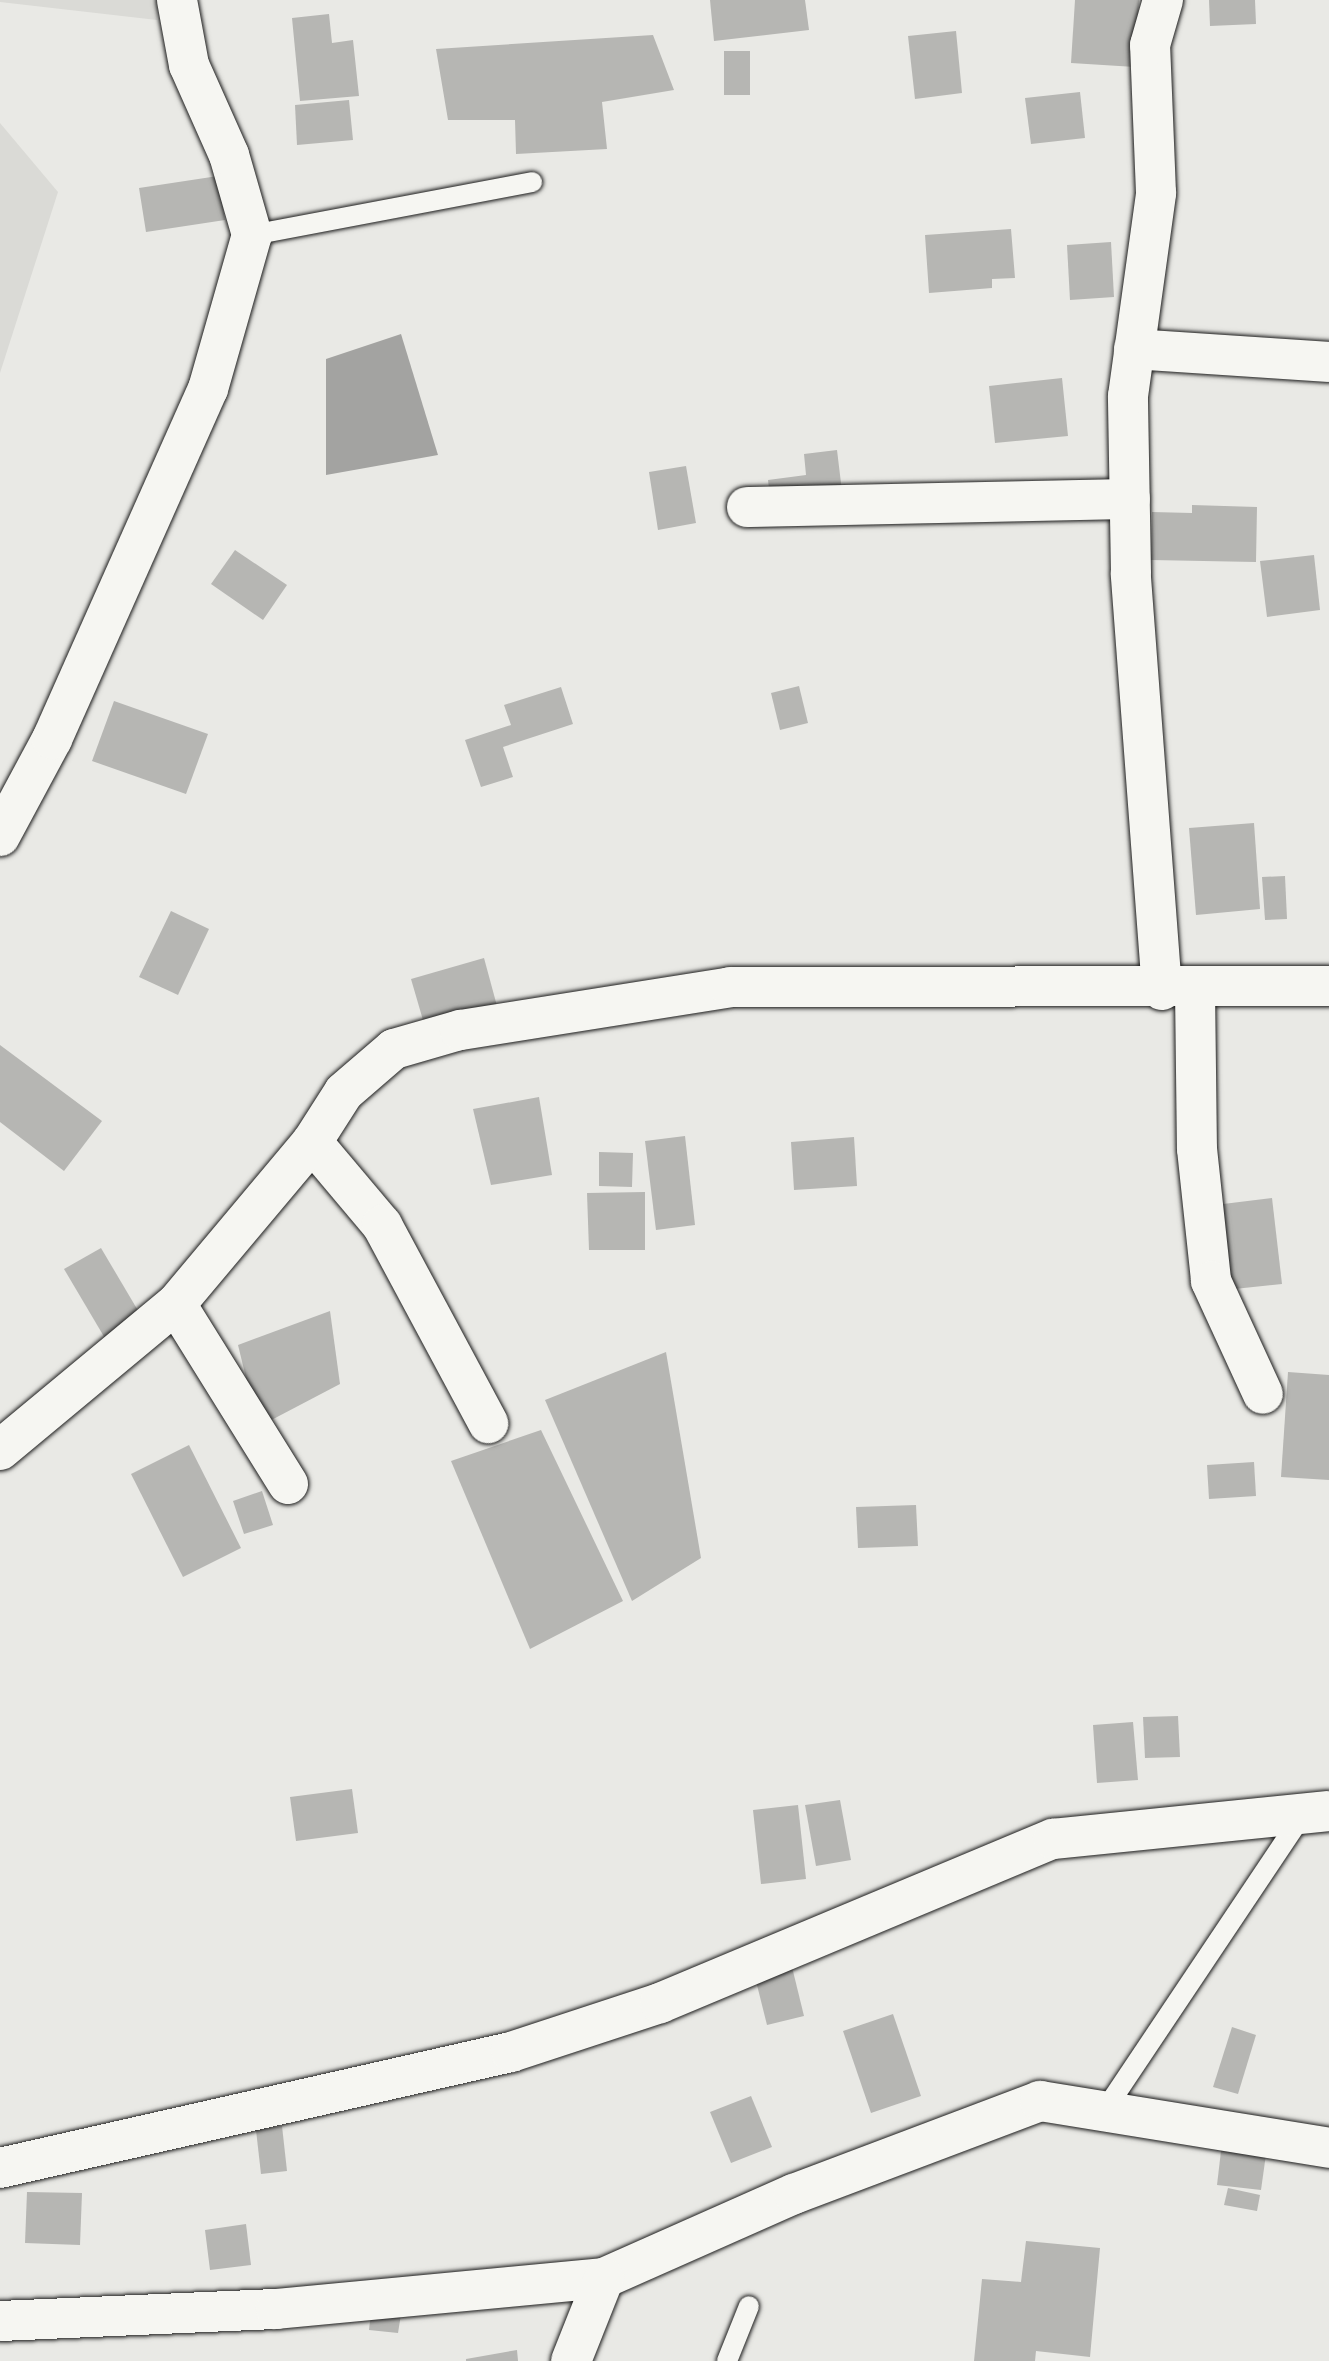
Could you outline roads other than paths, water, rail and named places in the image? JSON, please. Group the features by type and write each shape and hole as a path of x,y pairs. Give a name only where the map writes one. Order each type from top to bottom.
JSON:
{"street":[{"path":"0,836 52,739 208,389 252,235 229,155 189,65 177,0"},
{"path":"1163,0 1150,45 1156,193 1134,349 1130,499 1178,989 1211,1281 1263,1394"},
{"path":"1134,349 1329,362"},
{"path":"747,507 1130,499"},
{"path":"0,1450 176,1304 312,1142 344,1092 394,1049 460,1030 730,987 1178,989 1329,986"},
{"path":"312,1142 382,1225 488,1423"},
{"path":"176,1304 288,1484"},
{"path":"0,2168 511,2052 660,2003 1053,1839 1317,1812"},
{"path":"0,2321 276,2309 604,2278 671,2244 1040,2101 1107,2107 1329,2148"},
{"path":"571,2361 604,2278"}],"lane":[{"path":"252,235 532,182"},
{"path":"1107,2107 1317,1812"},
{"path":"727,2361 749,2306"}]}
